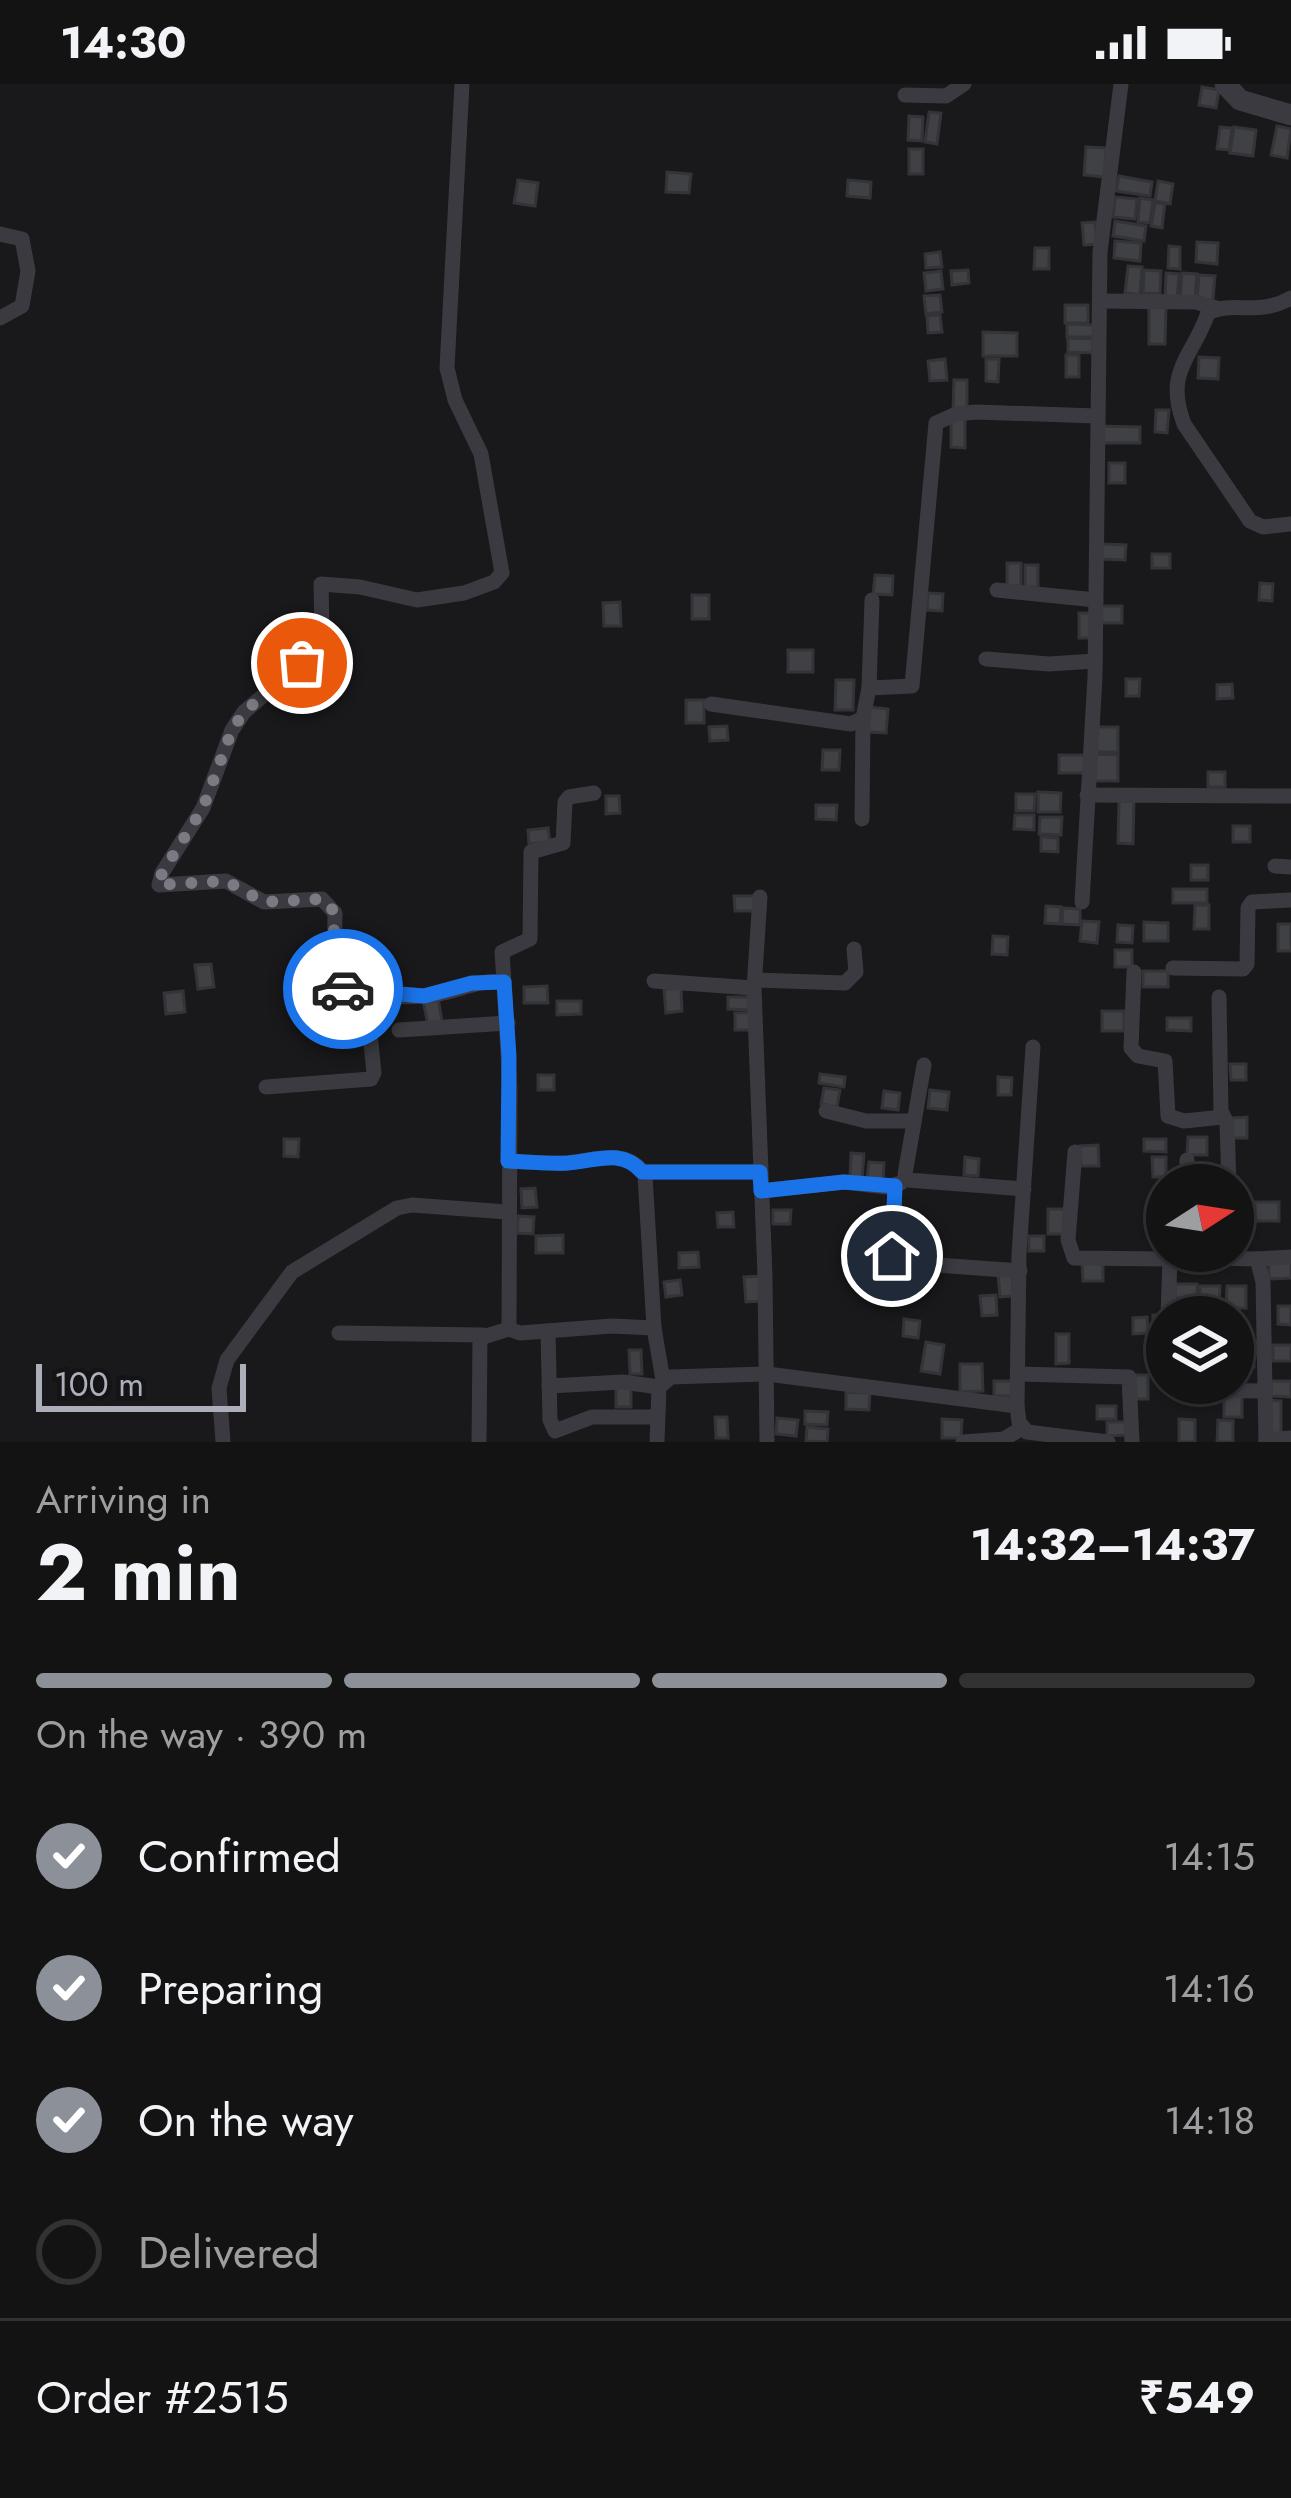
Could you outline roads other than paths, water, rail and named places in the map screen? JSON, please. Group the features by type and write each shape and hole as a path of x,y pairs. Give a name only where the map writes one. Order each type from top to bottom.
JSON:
{"street":[{"path":"462,84 447,368 455,400 481,454 502,573 494,582 464,593 417,600 330,581 320,584 322,630 315,646 302,663 244,712 232,730 203,808 158,879 164,887 226,881 264,902 322,899 329,903 334,913 334,981 347,991 424,996 472,983 504,982"},
{"path":"905,95 946,95 964,84"},
{"path":"1082,902 1095,661 1100,252 1121,84"},
{"path":"1225,84 1240,100 1291,115"},
{"path":"0,234 22,239 28,271 22,306 0,319"},
{"path":"1100,301 1266,308 1291,298"},
{"path":"1216,308 1208,313 1197,343 1177,370 1177,406 1194,440 1250,521 1263,527 1291,524"},
{"path":"869,688 907,689 916,681 936,423 976,412 1097,416"},
{"path":"997,590 1096,600"},
{"path":"862,819 863,718 869,688 872,600"},
{"path":"986,659 1049,664 1095,661"},
{"path":"711,704 851,724 863,718"},
{"path":"509,1329 508,1022 502,952 525,943 532,931 531,852 563,843 565,802 594,793"},
{"path":"1087,795 1291,796"},
{"path":"760,897 754,984 766,1442"},
{"path":"1173,968 1243,969 1252,902 1291,900"},
{"path":"654,981 845,983 856,972 854,949"},
{"path":"1134,972 1131,1048 1138,1056 1165,1061 1168,1116 1184,1121 1223,1118"},
{"path":"266,1087 371,1079 366,992"},
{"path":"1219,997 1228,1164"},
{"path":"399,1030 508,1022"},
{"path":"1022,1428 1017,1406 1019,1271 1033,1047"},
{"path":"924,1065 892,1256 895,1262 1019,1271"},
{"path":"826,1111 866,1121 914,1121"},
{"path":"1075,1152 1068,1240 1074,1258 1146,1259"},
{"path":"508,1161 567,1163 610,1156 628,1159 642,1172 661,1384 657,1442"},
{"path":"1186,1160 1186,1164"},
{"path":"642,1172 760,1172"},
{"path":"761,1191 844,1182 1024,1189"},
{"path":"223,1442 219,1388 227,1360 292,1272 397,1208 507,1212"},
{"path":"1254,1257 1291,1257"},
{"path":"1258,1258 1266,1441 1291,1438"},
{"path":"339,1333 483,1335 509,1329 520,1333 655,1328"},
{"path":"548,1331 550,1420 555,1431 592,1417 657,1417"},
{"path":"479,1442 477,1348 483,1335"},
{"path":"1254,1348 1264,1348"},
{"path":"549,1386 661,1384 767,1374 1017,1406"},
{"path":"1019,1374 1129,1378 1132,1442"},
{"path":"1254,1391 1265,1391"},
{"path":"963,1442 1004,1439 1022,1428 1053,1438 1108,1442"}]}
